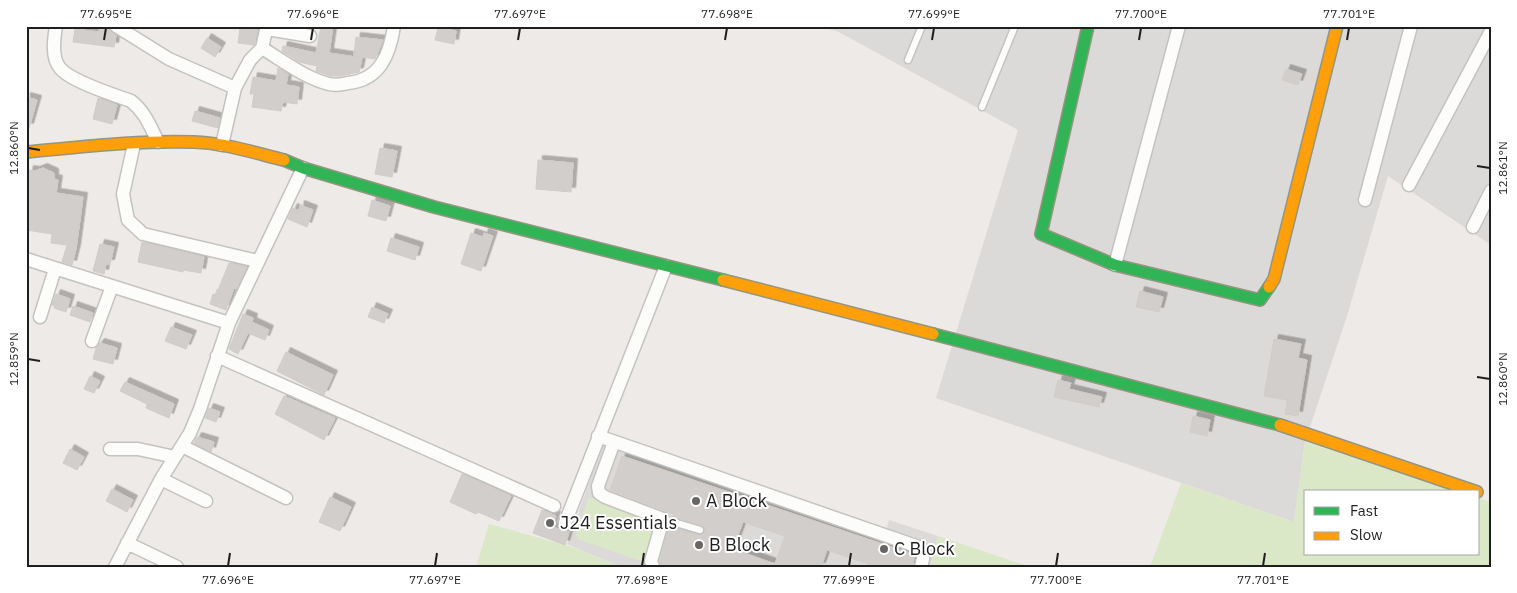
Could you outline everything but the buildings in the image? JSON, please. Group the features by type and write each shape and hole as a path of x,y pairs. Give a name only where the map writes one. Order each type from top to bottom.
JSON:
{"street":[{"path":"56,26 54,52 58,68 68,76 139,107 158,142"},
{"path":"116,26 169,60 235,88"},
{"path":"262,48 301,72 331,85 353,83 369,78 382,65 391,46 394,26"},
{"path":"1088,26 1041,234 1115,265 1260,300 1274,279 1337,26"},
{"path":"1115,265 1179,26"},
{"path":"1365,200 1411,26"},
{"path":"222,146 235,88 250,60 262,48 267,28 310,36"},
{"path":"1409,185 1491,31"},
{"path":"26,152 158,142 194,142 222,146 290,161 303,168 434,207 930,333 1294,429 1471,490"},
{"path":"134,144 123,194 128,220 144,234 257,261"},
{"path":"115,567 161,479 190,433 200,410 229,323 303,168"},
{"path":"1474,227 1491,191"},
{"path":"26,260 229,323"},
{"path":"565,523 666,266"},
{"path":"40,317 55,268"},
{"path":"92,341 112,286"},
{"path":"218,356 554,506"},
{"path":"598,436 919,547 924,556 921,567"},
{"path":"614,442 598,486 598,493 663,518 651,561 653,567"},
{"path":"110,450 178,451 286,498"},
{"path":"592,452 608,458"},
{"path":"161,479 206,501"},
{"path":"127,543 177,567"}],"lane":[{"path":"908,60 922,26"},
{"path":"982,107 1014,26"},
{"path":"663,518 700,530"}],"shaded area":[{"path":"816,26 1491,26 1491,245 1388,176 1347,316 1305,442 1294,522 936,398 1018,130 837,31"},
{"path":"607,433 886,531 889,520 938,536 930,567 621,567 567,544"}],"green space":[{"path":"1305,442 1453,490 1304,490 1304,556 1480,556 1480,499 1491,502 1491,567 1150,567 1181,483 1294,522"},
{"path":"589,497 652,519 656,525 646,563 578,539 576,533"},
{"path":"489,524 576,548 621,567 476,567"},
{"path":"938,536 1030,567 930,567"}],"traffic: fast":[{"path":"1088,26 1041,234 1115,265 1260,300 1269,287"},
{"path":"284,160 303,168 434,207 723,280"},
{"path":"933,334 1280,425"}],"traffic: slow":[{"path":"1269,287 1274,279 1337,26"},
{"path":"26,152 131,143 194,142 228,146 284,160"},
{"path":"723,280 933,334"},
{"path":"1280,425 1471,490"}],"place":[{"name":"A Block","path":"696,501"},
{"name":"J24 Essentials","path":"550,523"},
{"name":"B Block","path":"699,545"},
{"name":"C Block","path":"884,549"}]}
